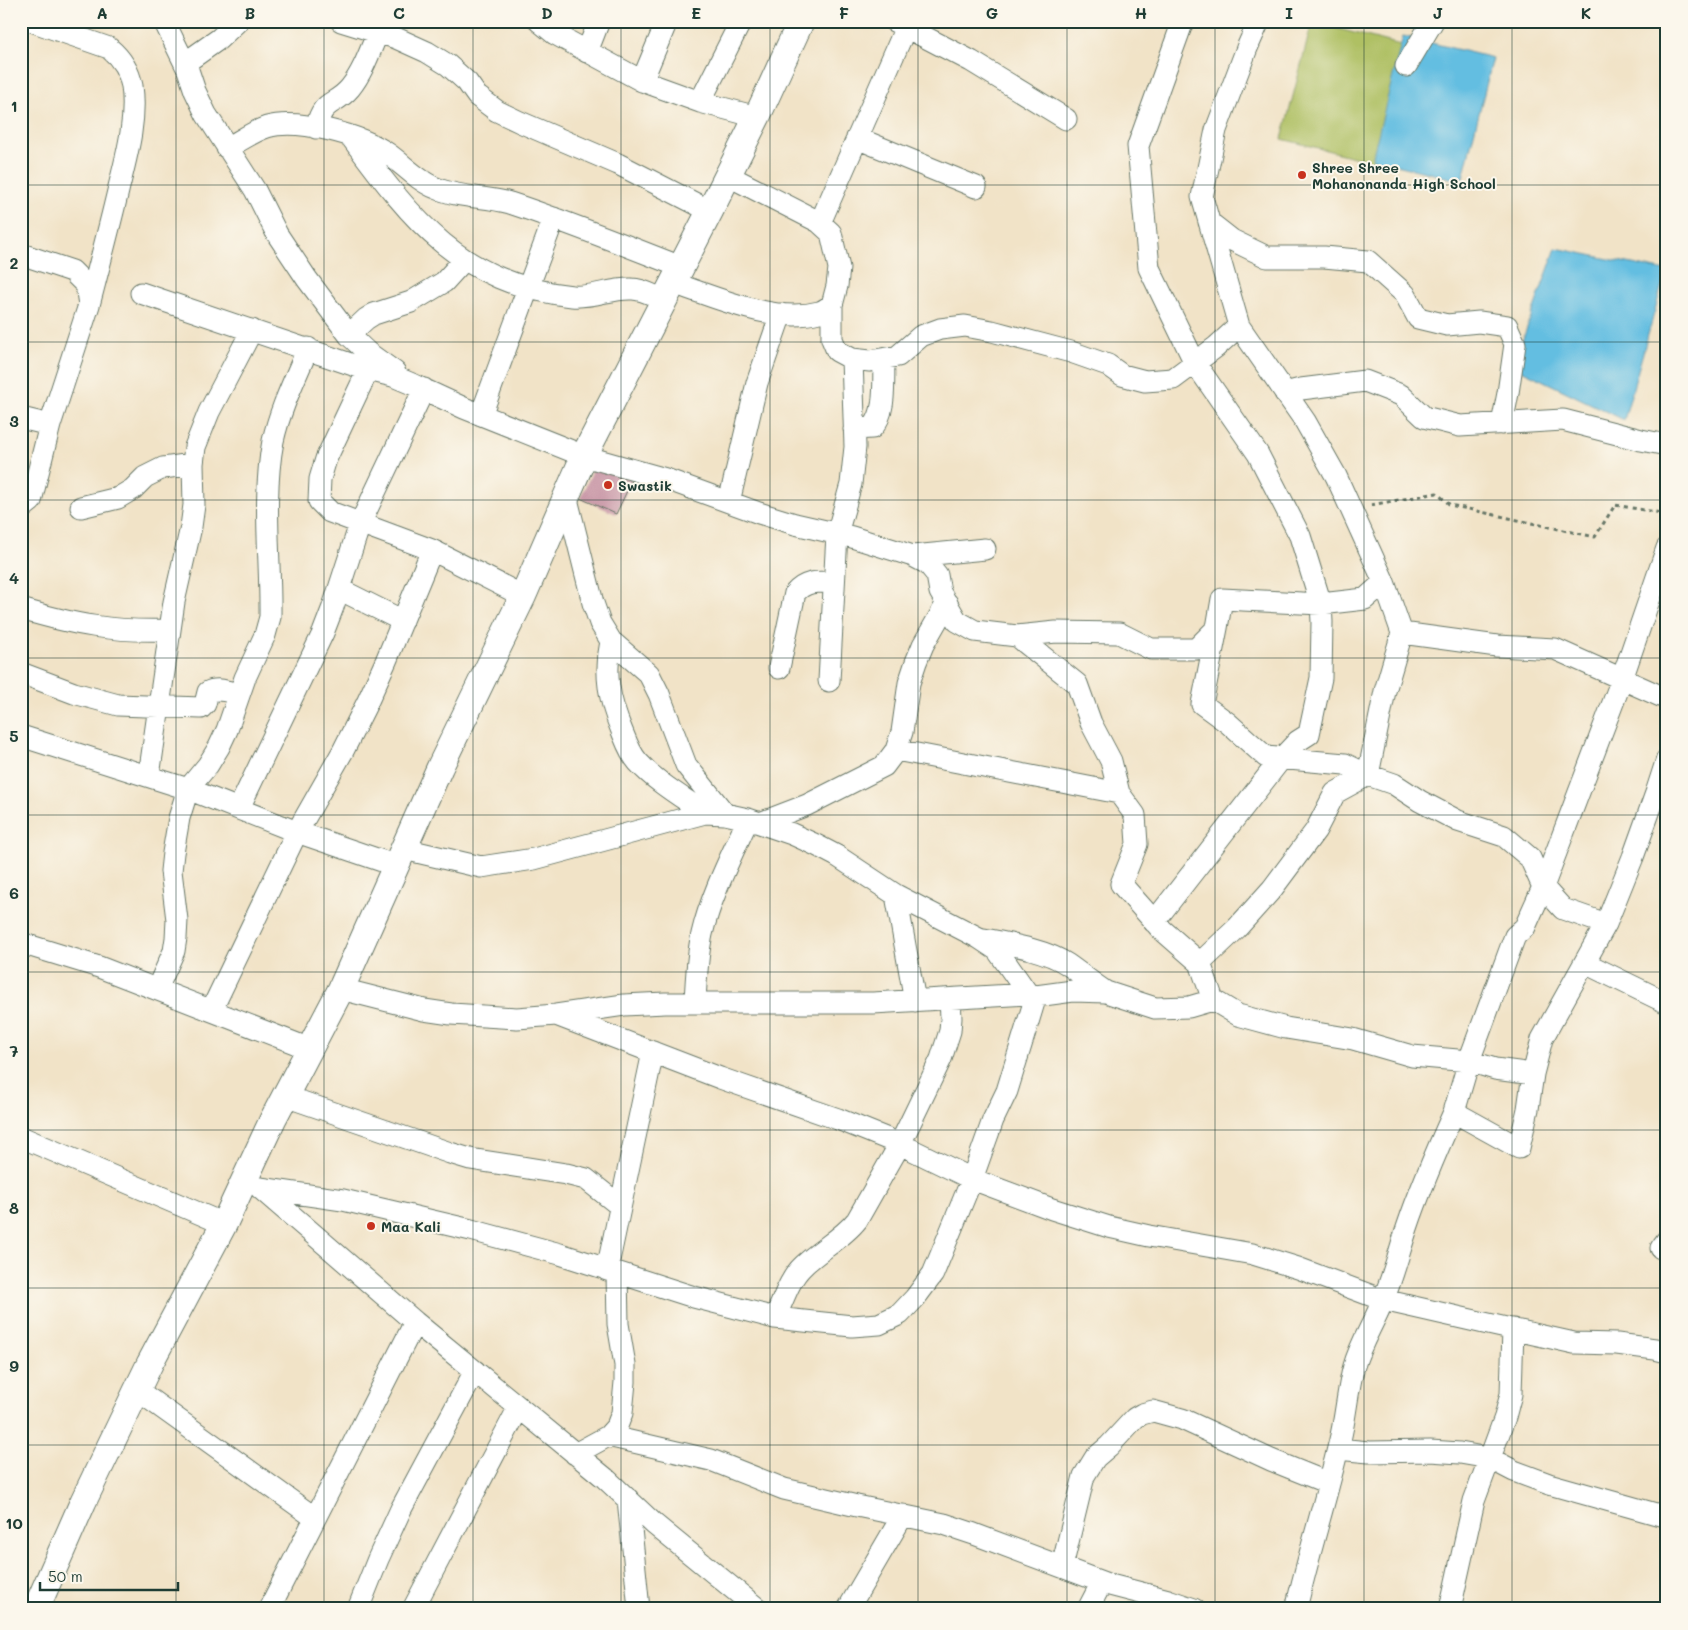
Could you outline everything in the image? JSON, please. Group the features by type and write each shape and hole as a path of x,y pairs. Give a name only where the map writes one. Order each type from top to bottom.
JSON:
{"main road":[{"path":"36,1609 83,1502 137,1390 224,1224 254,1183 285,1096 341,989 440,767 523,596 584,456 710,212 757,117 801,21"}],"street":[{"path":"21,509 31,501 50,425 89,305 128,151 133,105 132,85 119,56 109,48 31,21"},
{"path":"164,21 185,63 206,114 255,190 277,234 307,279 350,335 367,352 418,386"},
{"path":"185,63 219,39 238,21"},
{"path":"341,21 396,38 427,52 448,65 467,82 477,96 497,111 618,164 710,212"},
{"path":"539,21 555,34 642,81 700,102 757,117"},
{"path":"587,52 599,21"},
{"path":"642,81 667,21"},
{"path":"700,102 741,21"},
{"path":"1154,922 1281,759 1298,741 1309,734 1321,678 1321,604 1300,536 1258,454 1195,364 1148,268 1138,146 1183,21"},
{"path":"1200,963 1237,928 1272,889 1316,830 1334,794 1368,775 1385,691 1402,633 1384,582 1336,476 1314,437 1239,326 1202,197 1216,130 1258,21"},
{"path":"1406,66 1433,21"},
{"path":"820,223 857,138 900,24 971,61 1066,119"},
{"path":"316,128 319,116 324,108 330,102 342,96 351,87 364,64 378,32"},
{"path":"227,148 266,127 283,124 349,135 386,152 435,188 447,192 508,202 554,218 673,283 742,307 781,314 797,316 821,312 832,305"},
{"path":"349,135 387,187 413,217 464,260 511,283 560,295 585,297 633,288 645,292 673,283"},
{"path":"857,138 976,187"},
{"path":"727,175 820,223 831,232 839,268 832,305 832,339 837,351 852,359 870,361 898,356 921,336 940,329 965,326 992,331 1071,352 1108,365 1122,375 1145,381 1173,379 1195,364 1239,326"},
{"path":"481,415 554,218"},
{"path":"1209,222 1232,240 1267,257 1324,257 1368,261 1405,294 1418,318 1447,325 1479,322 1507,326 1514,344 1502,424"},
{"path":"21,254 72,271 86,285 89,305"},
{"path":"350,335 366,319 374,314 406,304 444,282 464,260"},
{"path":"141,293 308,348 368,370 393,376 481,415 584,456 666,479 795,524 913,556 928,564 937,575 940,592 957,621 975,631 1017,636 1056,632 1119,633 1151,649 1196,649 1217,628"},
{"path":"728,502 757,383 781,314"},
{"path":"149,776 178,581 191,527 194,505 193,464 195,447 209,412 252,330"},
{"path":"158,989 174,951 177,920 171,871 178,818 188,789 208,765 228,730 239,694 265,635 270,617 269,469 282,408 308,348"},
{"path":"829,681 837,534 851,484 855,447 852,359"},
{"path":"854,429 872,428 878,422 882,409 884,360"},
{"path":"368,370 326,459 320,479 319,501 330,512 432,550 523,596"},
{"path":"1285,393 1301,388 1365,381 1401,395 1424,417 1460,426 1563,420 1667,445"},
{"path":"238,808 323,633 360,524 418,386"},
{"path":"21,418 50,425"},
{"path":"81,507 118,498 133,489 145,477 163,468 193,464"},
{"path":"566,495 593,603 600,623 611,641 649,674 659,694 686,765 715,814"},
{"path":"1296,1609 1339,1446 1354,1365 1363,1340 1383,1300 1408,1226 1454,1112 1469,1060 1514,936 1525,928 1543,887 1622,679 1667,548"},
{"path":"913,556 985,549"},
{"path":"212,1009 297,832 343,751 386,661 432,550"},
{"path":"778,668 795,593 806,584 834,582"},
{"path":"1384,582 1365,599 1321,604 1222,599 1202,704 1228,723 1266,757 1345,764 1394,784 1420,801 1458,821 1504,836 1530,858 1543,887 1563,909 1606,924"},
{"path":"339,589 403,621"},
{"path":"695,1003 698,957 702,932 714,898 754,821 807,805 884,766 896,750 902,732 909,683 916,662 923,645 947,603"},
{"path":"21,609 68,622 100,628 136,631 170,630"},
{"path":"1402,633 1498,646 1556,649 1667,699"},
{"path":"1017,636 1077,684 1091,723 1111,761 1119,793 1135,815 1137,844 1121,884 1154,922 1200,963 1212,1000 1238,1015 1286,1028 1353,1039 1412,1056 1469,1060 1495,1069 1533,1074"},
{"path":"611,641 608,656 608,693 626,743 636,760 650,773 715,814 754,821 792,834 816,845 837,856 896,895 979,938 997,950 1032,995"},
{"path":"21,673 118,705 201,708 205,704 208,692 213,690 239,694"},
{"path":"21,736 188,789 297,832 400,857 481,867 534,859 715,814"},
{"path":"896,750 1119,793"},
{"path":"1454,1112 1519,1148 1528,1109 1533,1074 1542,1039 1606,924 1633,857 1667,759"},
{"path":"896,895 915,1002"},
{"path":"979,938 1029,948 1066,963 1106,992 1155,1008 1190,1007 1212,1000"},
{"path":"21,943 99,967 212,1009 310,1049"},
{"path":"1585,963 1667,1002"},
{"path":"341,989 424,1010 451,1014 517,1018 556,1015 624,1004 915,1002 1073,991 1106,992"},
{"path":"254,1183 399,1212 560,1254 694,1297 775,1318 852,1326 879,1324 900,1314 933,1274 972,1179 993,1120 1007,1091 1032,995"},
{"path":"775,1318 795,1275 803,1265 848,1231 857,1220 900,1144 946,1046 951,1018 950,999"},
{"path":"556,1015 720,1078 838,1119 900,1144 972,1179 1052,1209 1109,1227 1149,1236 1254,1254 1298,1268 1383,1300 1574,1342 1617,1344 1667,1352"},
{"path":"575,1454 608,1436 617,1426 622,1412 625,1364 612,1271 620,1206 653,1052"},
{"path":"285,1096 450,1154 586,1179 620,1206"},
{"path":"21,1137 224,1224"},
{"path":"254,1183 414,1322 519,1407 628,1499 654,1524 758,1609"},
{"path":"269,1609 414,1322"},
{"path":"1450,1609 1474,1501 1505,1418 1511,1394 1513,1329"},
{"path":"358,1609 378,1559 402,1509 475,1371"},
{"path":"137,1390 315,1518"},
{"path":"413,1609 519,1407"},
{"path":"1062,1567 1084,1476 1095,1458 1135,1418 1142,1414 1153,1411 1182,1419 1271,1460 1328,1483"},
{"path":"608,1436 711,1460 784,1489 944,1524 1102,1582 1194,1609"},
{"path":"1339,1446 1369,1452 1430,1451 1460,1453 1489,1458 1514,1471 1549,1484 1667,1517"},
{"path":"628,1499 639,1609"},
{"path":"848,1609 903,1515"},
{"path":"1088,1609 1102,1582"}],"path":[{"path":"1350,508 1437,493 1450,505 1595,537 1615,505 1667,514"}],"green space":[{"path":"1312,22 1420,50 1390,166 1282,139"}],"water":[{"path":"1403,36 1493,58 1462,181 1372,159"},
{"path":"1556,248 1666,271 1624,420 1513,366"}],"building":[{"name":"Swastik","path":"596,463 636,472 616,514 580,498"}],"place":[{"name":"Shree Shree Mohanonanda High School","path":"1302,175"},
{"name":"Swastik","path":"608,485"},
{"name":"Maa Kali","path":"371,1226"}]}
